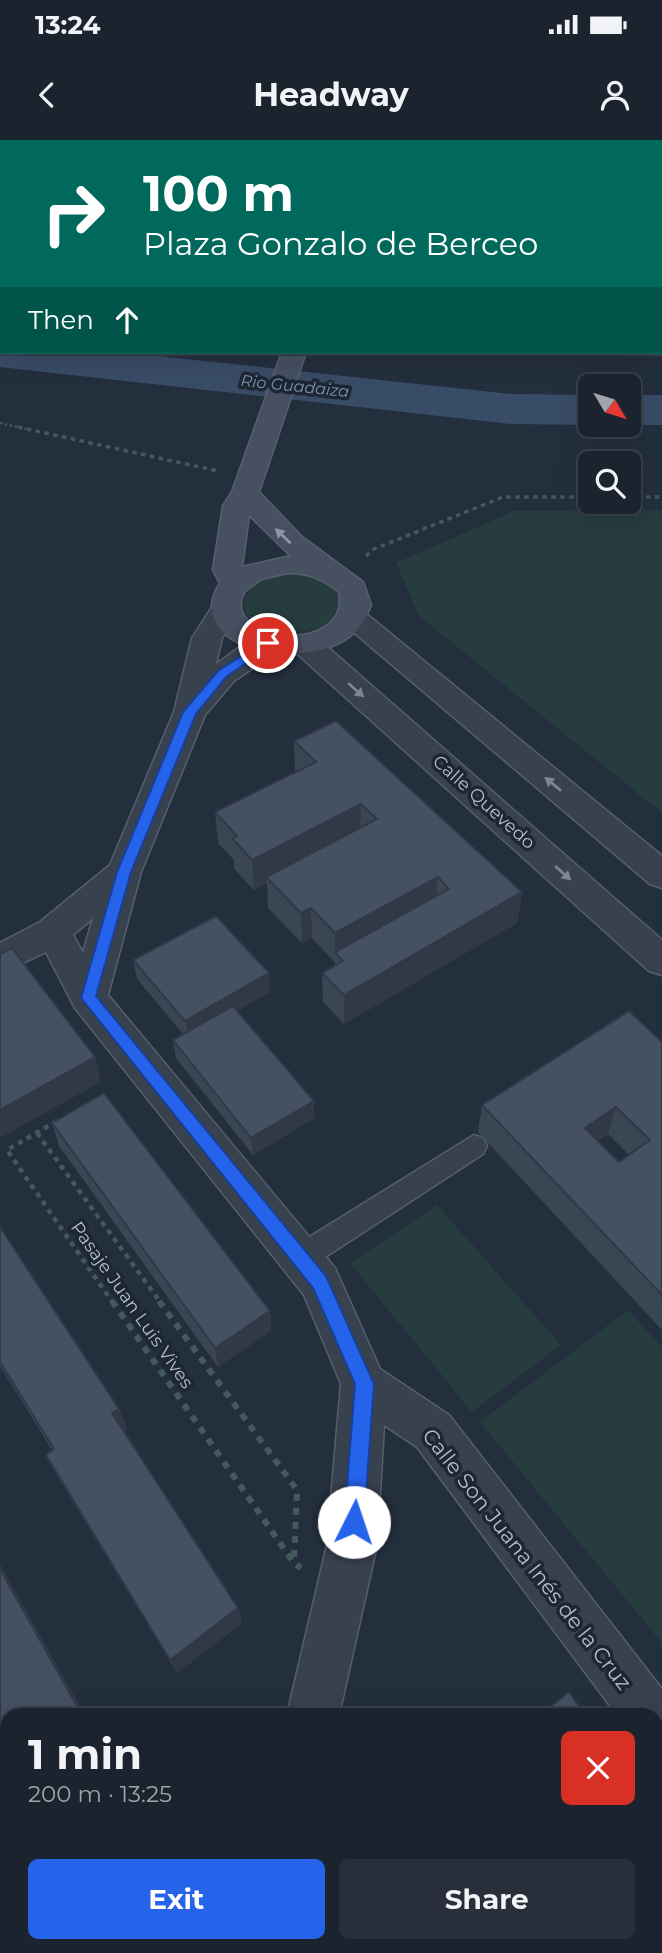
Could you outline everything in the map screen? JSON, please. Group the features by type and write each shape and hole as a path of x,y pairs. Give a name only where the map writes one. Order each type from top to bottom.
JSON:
{"street":[{"path":"249,476 269,523 296,549 349,584 358,600 354,618 335,635 305,644 268,643 238,629 229,619 227,570 237,506 293,354"},
{"path":"88,998 124,872 190,712 207,638 230,595 254,572 279,565 297,564 335,574"},
{"path":"354,618 662,875"},
{"path":"190,712 223,674 268,643"},
{"name":"Calle Quevedo","path":"305,644 662,961"},
{"path":"0,960 53,932 124,872"},
{"path":"53,932 88,998 320,1282 365,1384 352,1545 315,1708"},
{"name":"Calle Son Juana Inés de la Cruz","path":"365,1384 433,1431 644,1708"}],"lane":[{"path":"300,1258 474,1146"}],"path":[{"path":"0,423 249,476"},
{"path":"335,574 374,549 503,497 578,497"},
{"path":"641,497 662,497"},
{"name":"Pasaje Juan Luis Vives","path":"59,1120 7,1150 294,1563 340,1593"},
{"path":"37,1133 298,1490 294,1563"}],"green space":[{"path":"641,510 662,510 662,813 419,616 396,563 514,511 641,514"},
{"path":"308,575 332,586 340,605 334,619 318,628 297,632 274,630 256,623 245,612 247,595 255,585 267,578"},
{"path":"437,1205 561,1345 472,1412 350,1263"},
{"path":"628,1310 662,1347 662,1643 480,1422"}],"building":[{"path":"336,721 522,892 344,995 322,973 343,961 335,952 449,889 438,877 335,933 311,908 301,913 266,877 377,819 361,804 252,860 232,838 237,836 215,812 316,762 294,741"},
{"path":"216,916 269,973 185,1021 133,960"},
{"path":"12,948 95,1057 0,1110 0,954"},
{"path":"233,1006 314,1101 251,1138 173,1040"},
{"path":"629,1011 662,1042 662,1295 482,1105","holes":["616,1107 650,1140 619,1162 585,1128"]},
{"path":"104,1093 270,1311 215,1348 52,1123"},
{"path":"0,1227 119,1409 112,1413 238,1608 170,1660 46,1455 54,1449 0,1362"},
{"path":"0,1569 78,1708 0,1708"},
{"path":"569,1692 580,1708 549,1708"}],"waterway":[{"name":"Rio Guadaiza","path":"9,354 511,409 578,410"},
{"name":"Rio Guadaiza","path":"641,410 662,410"}],"route":[{"path":"268,643 223,674 190,712 124,872 88,998 320,1282 365,1384 354,1522"}]}
